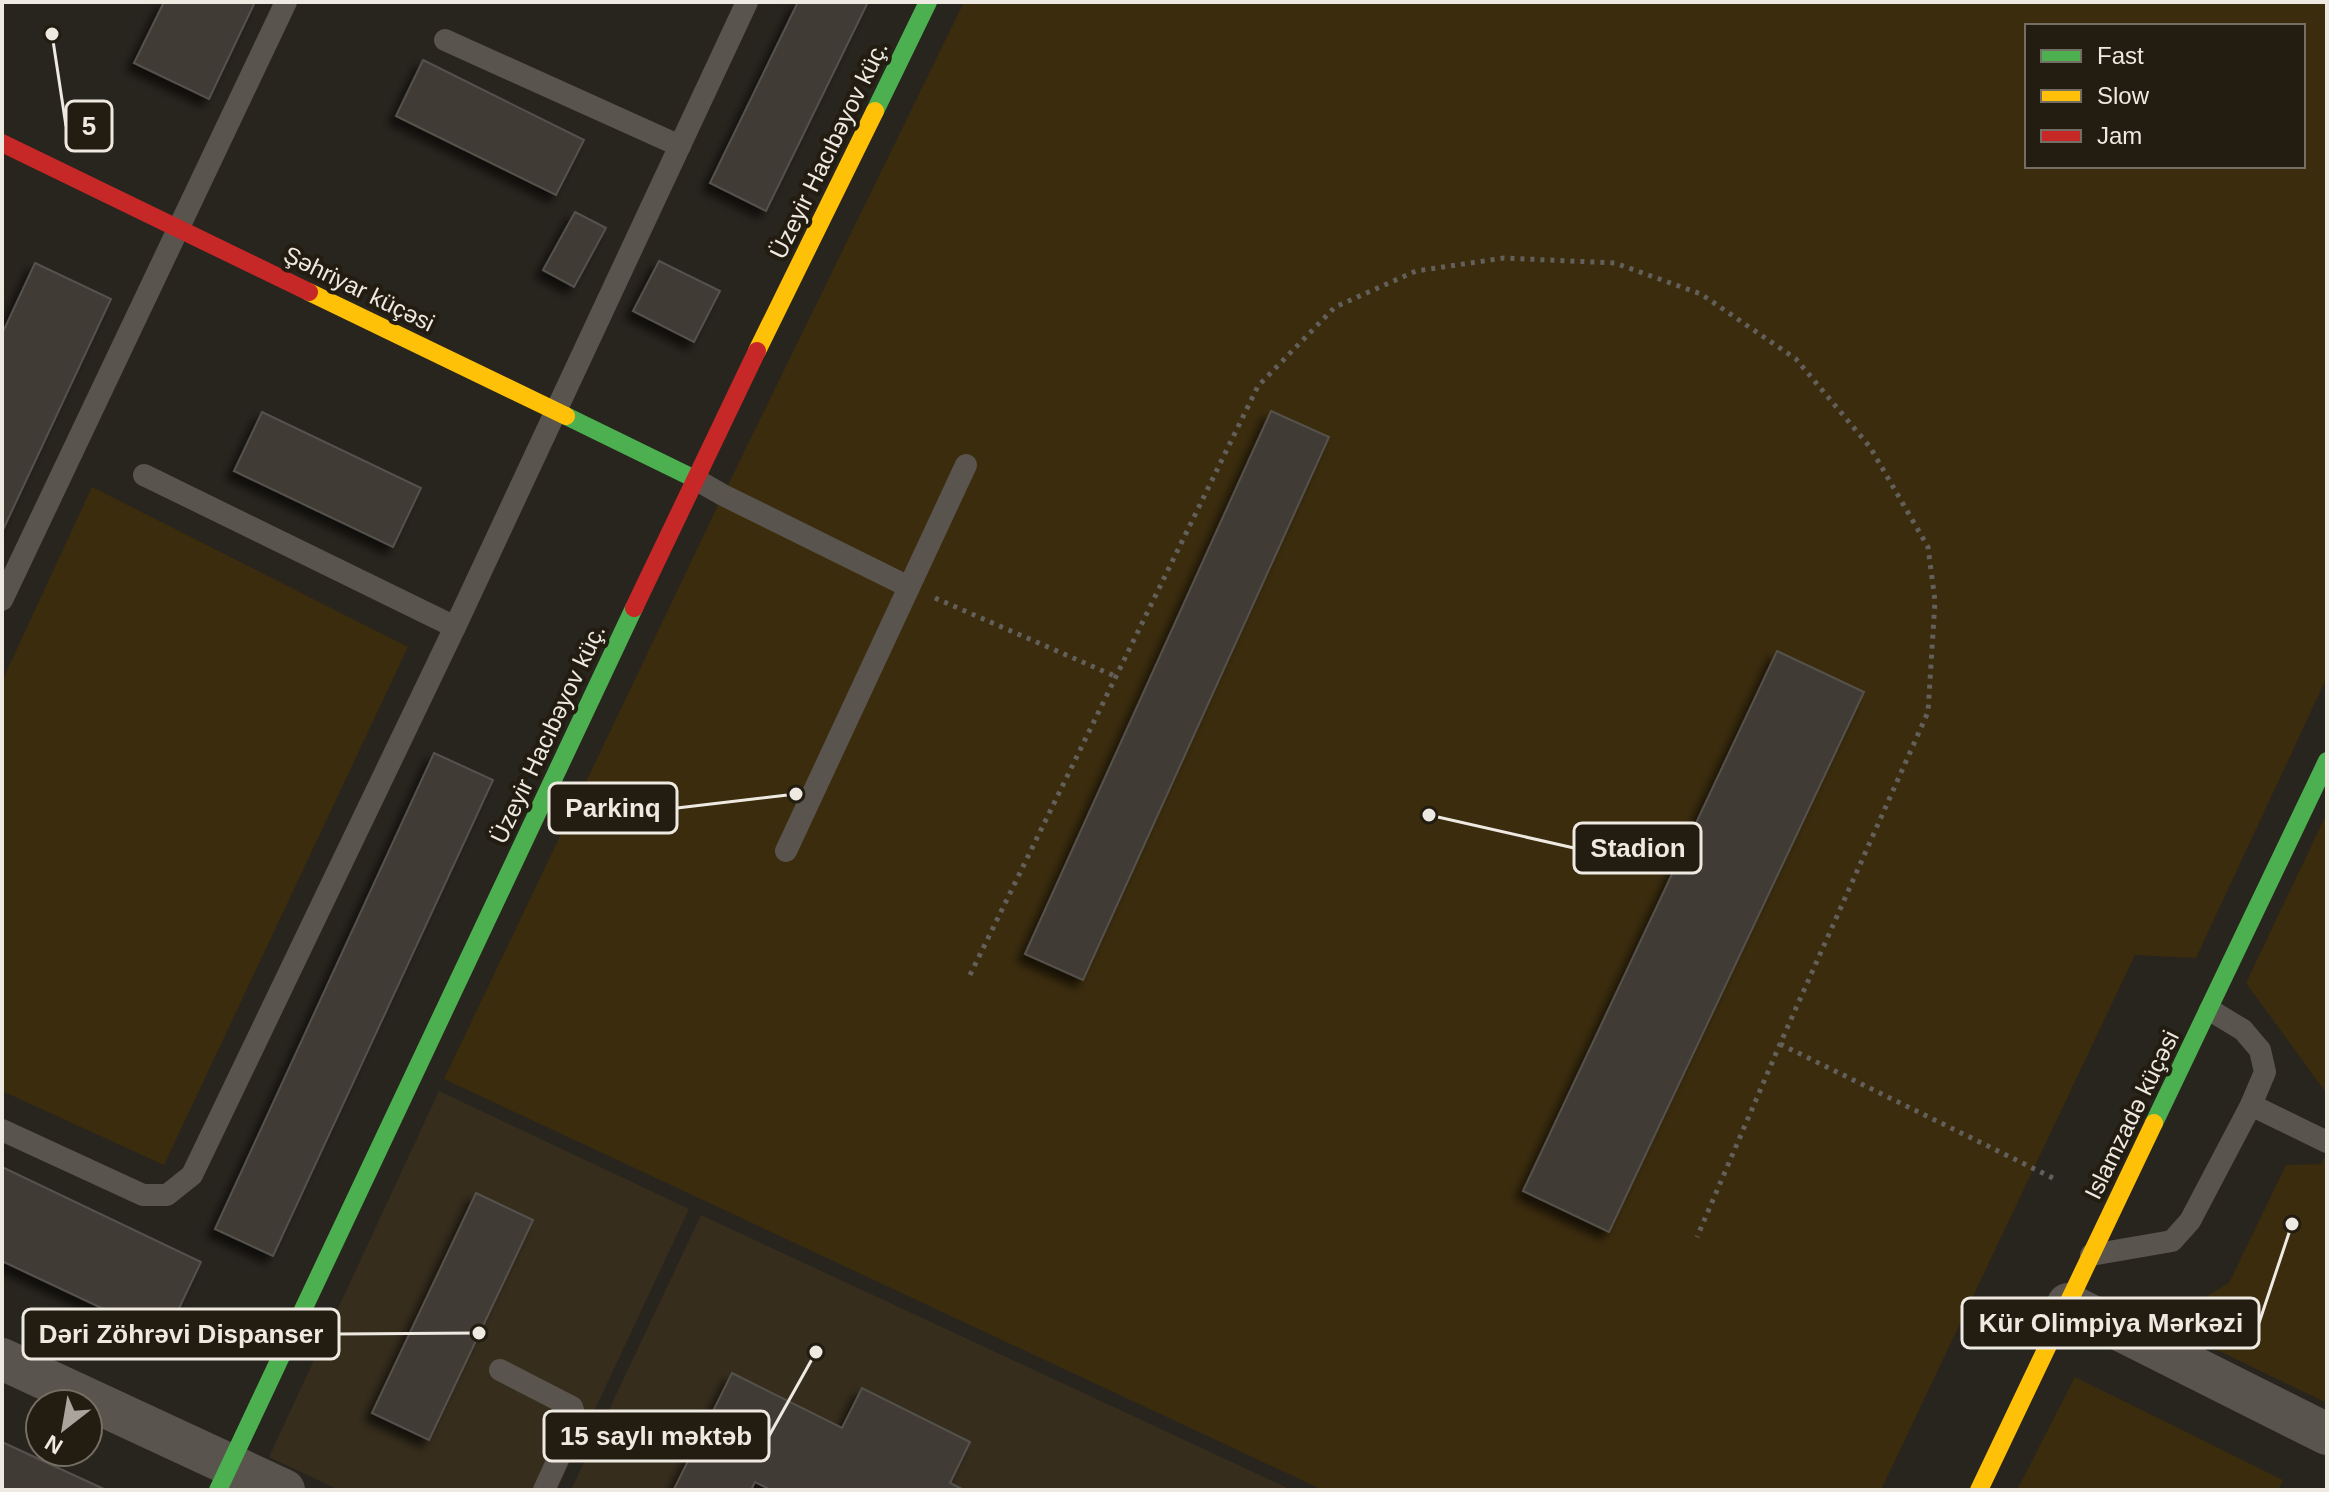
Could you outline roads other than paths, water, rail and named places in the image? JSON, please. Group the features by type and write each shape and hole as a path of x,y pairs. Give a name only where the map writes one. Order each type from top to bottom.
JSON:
{"street":[{"name":"Üzeyir Hacıbəyov küç.","path":"224,1477 695,479 928,2"},
{"name":"Şəhriyar küçəsi","path":"2,143 695,479"},
{"name":"Islamzadə küçəsi","path":"1979,1490 2327,761"},
{"path":"2068,1304 2327,1434"},
{"path":"2,1359 224,1477 284,1490"}],"lane":[{"path":"2,600 286,2"},
{"path":"2,1130 143,1195 167,1195 192,1175 455,627 747,2"},
{"path":"445,40 680,146"},
{"path":"786,851 966,465"},
{"path":"144,475 455,627"},
{"path":"695,479 909,587"},
{"path":"2091,1255 2172,1241 2190,1221 2251,1105 2265,1072 2260,1050 2243,1030 2210,1010"},
{"path":"2251,1105 2327,1142"},
{"path":"500,1370 572,1407 576,1420 544,1490"}],"place":[{"name":"5","path":"52,34"},
{"name":"Parkinq","path":"796,794"},
{"name":"Stadion","path":"1429,815"},
{"name":"Kür Olimpiya Mərkəzi","path":"2292,1224"},
{"name":"Dəri Zöhrəvi Dispanser","path":"479,1333"},
{"name":"15 saylı məktəb","path":"816,1352"}]}
